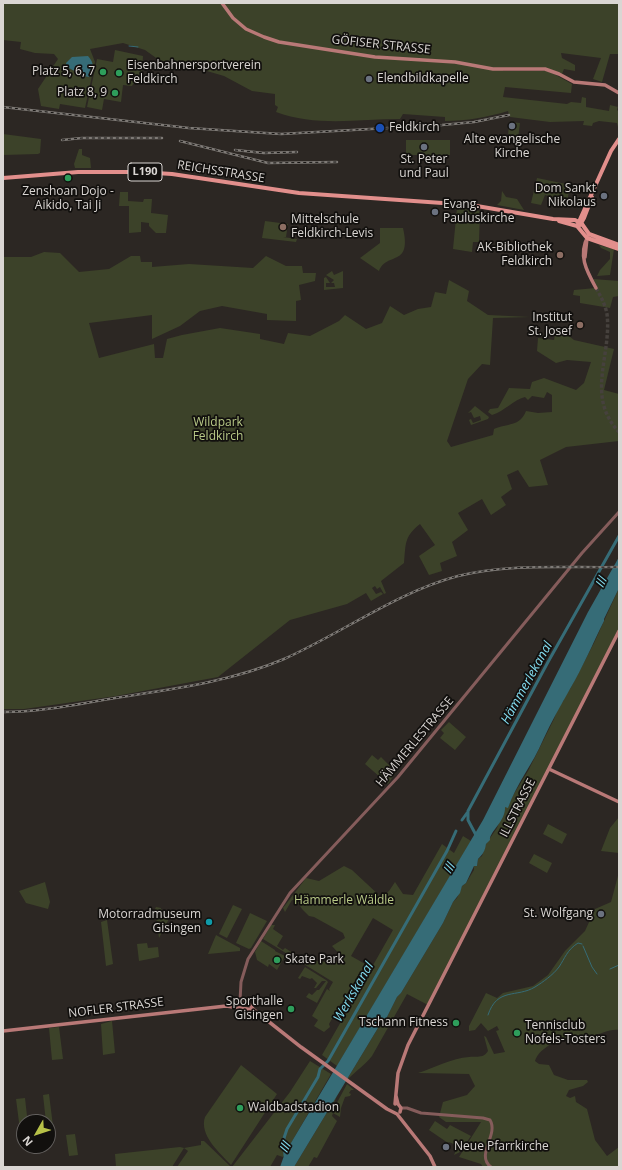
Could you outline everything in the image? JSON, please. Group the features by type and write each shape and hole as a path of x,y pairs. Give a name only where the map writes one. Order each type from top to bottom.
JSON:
{"main road":[{"name":"GÖFISER STRASSE","path":"222,3 233,18 246,28 264,37 279,42 360,55 455,62 489,69 545,69 574,82 600,83 619,93"},
{"path":"619,139 611,151 592,195 592,201 577,226 588,236 619,249"},
{"name":"REICHSSTRASSE","path":"3,178 84,172 140,172 170,174 299,194 471,205 553,219"},
{"name":"L190","path":"553,219 580,223"},
{"name":"L190","path":"553,219 577,226"},
{"path":"580,223 588,236 619,245"},
{"path":"588,236 584,241 584,259 587,273 596,288"},
{"name":"ILLSTRASSE","path":"394,1106 397,1076 402,1060 434,994 619,631"},
{"path":"550,769 619,802"},
{"path":"241,1001 353,1085 384,1106 394,1106 400,1111 404,1122 427,1152 435,1167"},
{"path":"240,1007 241,1001"},
{"name":"NOFLER STRASSE","path":"232,1006 241,1001"},
{"name":"NOFLER STRASSE","path":"3,1031 232,1006 247,1006"},
{"path":"394,1106 400,1111"}],"street":[{"name":"HÄMMERLESTRASSE","path":"241,1001 240,991 243,972 249,957 271,921 296,885 394,782 595,538 619,512"},
{"path":"400,1111 407,1108 421,1113 483,1118 490,1120 493,1129 485,1158 486,1163 491,1167"}],"green space":[{"path":"3,3 619,3 619,54 610,54 602,82 593,79 601,58 561,53 562,58 575,65 575,71 564,69 562,74 546,68 503,68 503,71 546,71 572,84 571,93 505,87 503,97 567,104 571,102 581,103 582,97 586,98 586,107 609,111 610,105 618,107 619,131 617,123 599,121 593,123 592,126 583,125 584,121 550,122 510,117 508,111 477,118 453,121 445,121 445,117 403,114 400,119 338,121 322,121 291,117 276,112 278,107 275,105 275,94 252,91 224,76 193,67 159,60 145,50 123,43 90,49 95,62 85,108 60,104 59,109 41,106 38,89 58,59 54,54 35,53 20,49 21,42 3,40"},
{"name":"Eisenbahnersportverein Feldkirch","path":"115,50 143,56 141,84 133,84 132,86 123,85 121,102 104,99 102,110 87,107 97,59 113,62"},
{"path":"509,122 520,123 518,139 508,137"},
{"path":"3,134 41,139 40,153 3,155"},
{"path":"406,140 450,140 450,155 406,155"},
{"path":"79,149 82,149 82,155 90,158 91,168 75,168 74,164"},
{"path":"537,178 571,185 567,200 545,195 541,205 531,203"},
{"path":"502,191 506,197 517,199 524,210 497,205 501,201"},
{"path":"120,192 128,192 128,201 143,202 144,199 152,199 151,213 168,215 166,233 156,233 149,226 149,223 141,222 141,232 129,233 129,206 119,206"},
{"path":"457,208 480,211 479,242 473,242 472,252 453,249"},
{"path":"265,221 288,224 286,237 283,237 297,239 296,242 262,238"},
{"path":"380,228 403,228 405,241 404,249 401,254 387,261 379,271 360,258 380,243"},
{"path":"599,245 614,249 610,275 597,276 600,270 610,259 610,252 601,248"},
{"name":"Wildpark Feldkirch","path":"44,252 60,253 79,272 109,269 131,256 140,256 141,262 152,262 152,267 189,264 253,268 266,256 286,266 302,266 303,273 316,273 315,281 299,285 301,300 296,301 296,321 267,320 267,314 222,306 200,311 180,326 152,339 152,315 89,323 99,358 154,344 155,358 163,358 167,339 220,328 260,334 260,339 284,344 288,333 310,336 339,321 345,315 366,329 382,323 390,306 404,315 418,309 431,307 435,292 446,294 449,280 469,291 467,301 488,315 530,317 493,318 490,365 482,364 468,379 447,441 451,447 493,435 494,429 517,422 526,411 538,413 552,412 552,395 547,392 544,398 532,396 528,400 525,397 521,398 492,415 488,412 490,409 498,408 509,388 530,389 532,382 544,378 576,390 584,383 591,362 567,360 556,363 537,351 538,338 554,340 556,330 564,332 574,340 614,349 604,390 619,394 619,441 566,447 540,460 548,485 529,487 518,470 507,475 512,489 501,497 506,505 491,515 482,499 458,513 468,530 452,542 457,556 440,563 442,571 429,575 419,556 435,545 420,524 408,537 404,563 381,581 386,593 384,594 380,587 377,589 375,586 372,588 376,594 381,592 383,594 371,601 366,593 347,604 290,620 218,677 116,696 24,709 3,709 3,257 31,257"},
{"path":"332,271 334,275 343,271 343,288 324,290 324,278 326,277 330,283 326,283 326,287 335,287 334,283 331,283 334,280 326,275"},
{"path":"593,279 619,281 619,296 613,297 610,308 580,303 580,296 573,295 574,290 596,288 597,286"},
{"path":"475,406 489,417 488,419 471,425 469,420 471,419 473,423 481,420 480,416 474,418 471,412 468,413"},
{"path":"619,588 619,631 428,1005 407,994 372,1056 346,1082 381,1023 385,1021 397,997 401,993 443,923 462,886 466,883 474,870 474,866 477,866 478,859 482,856 486,844 497,828 505,807 508,807 512,797 528,771 558,708 564,700 563,698 570,689 594,643"},
{"path":"449,722 466,737 455,750 440,738 444,733 441,730"},
{"path":"372,755 378,760 381,757 396,772 388,784 365,764"},
{"path":"619,817 619,853 601,851 610,828"},
{"path":"548,824 567,834 562,844 543,834"},
{"name":"Hämmerle Wäldle","path":"463,836 471,841 337,1066 322,1055 393,930 373,918 351,956 367,965 367,970 358,976 343,1004 341,1003 329,1024 330,1027 324,1032 314,1026 318,1020 312,1016 327,989 330,991 329,989 333,982 263,939 271,925 275,925 273,929 283,936 277,946 283,950 285,948 304,960 307,955 317,961 315,961 325,962 327,957 337,962 342,957 332,946 345,938 343,933 314,917 309,916 296,900 292,900 285,912 283,908 306,878 319,881 344,866 352,870 381,897 389,891 395,882 403,894 413,895 442,844 454,853"},
{"path":"534,854 552,863 547,873 529,863"},
{"path":"619,872 619,1030 608,1031 592,1036 565,1038 546,1047 537,1056 535,1061 539,1064 549,1065 554,1075 568,1080 587,1080 588,1082 583,1086 569,1090 566,1096 570,1098 575,1096 576,1102 587,1109 595,1140 607,1156 619,1147 619,1167 483,1167 481,1164 459,1157 481,1122 446,1122 439,1117 443,1102 467,1095 475,1086 469,1074 418,1073 456,1059 479,1057 486,1054 488,1051 484,1036 486,1037 494,1054 505,1052 496,1031 499,1030 497,1026 488,1031 481,1023 475,1030 469,1031 469,1026 486,993 497,998 503,993 533,986 548,975 565,951 585,931 595,909 611,902"},
{"path":"45,882 50,902 48,909 26,903 19,891"},
{"path":"233,905 242,909 227,938 219,934"},
{"path":"156,907 161,908 168,913 169,911 172,913 159,938 155,909"},
{"path":"250,913 267,921 249,949 236,943"},
{"path":"107,920 113,964 106,966 101,922"},
{"path":"216,935 240,948 240,951 208,954"},
{"path":"261,941 285,956 277,970 269,964 268,967 257,960 255,952"},
{"path":"147,943 148,948 158,947 159,957 139,961 137,944"},
{"path":"305,967 328,982 317,1003 306,997 309,993 312,995 319,990 326,981 322,981 316,988 314,988 317,983 312,978 310,979 302,976 300,979 298,978"},
{"path":"112,1021 115,1053 103,1055 101,1024"},
{"path":"59,1027 63,1059 52,1060 49,1028"},
{"path":"310,1061 331,1074 283,1157 277,1155 270,1167 232,1167 290,1092"},
{"name":"Waldbadstadion","path":"241,1065 277,1094 231,1165 207,1137 204,1124 205,1117"},
{"path":"347,1084 354,1090 351,1090 349,1093 351,1094 350,1096 345,1097 341,1108 340,1117 333,1113 332,1116 337,1121 317,1158 314,1157 308,1167 294,1167 338,1095 332,1109 333,1110"},
{"path":"49,1094 52,1114 45,1114 43,1095"},
{"path":"25,1098 27,1114 18,1114 16,1099"},
{"path":"435,1121 447,1129 450,1125 471,1136 460,1152 454,1155 458,1146 449,1142 448,1143 429,1130"},
{"path":"75,1134 78,1155 69,1156 66,1135"},
{"path":"201,1141 204,1141 231,1167 177,1167 188,1151 184,1148 201,1145"},
{"path":"180,1147 184,1148 172,1167 116,1167 115,1154"}],"water":[{"path":"88,56 92,61 93,66 89,77 67,67 66,63 72,57"},
{"path":"619,557 619,588 604,621 579,672 515,791 508,808 505,807 503,817 492,833 490,840 486,844 484,852 478,859 477,866 474,866 466,883 462,886 460,893 453,902 443,923 401,993 397,997 385,1021 381,1023 294,1167 280,1167 285,1153 483,820 588,612"}],"waterway":[{"path":"129,46 138,47"},
{"name":"Hämmerlekanal","path":"477,837 468,820 468,811 548,662 619,536"},
{"name":"Werkskanal","path":"462,820 467,813"},
{"name":"Werkskanal","path":"285,1156 284,1138 287,1129 318,1077 320,1069 328,1061 447,851 456,831"},
{"path":"488,1015 492,1006 502,997 528,990 545,981 557,970 571,948 578,943 582,944"},
{"path":"583,946 592,967 597,974"},
{"path":"610,969 619,965"}],"tunnel":[{"path":"596,288 607,314 608,330 602,375 603,404 609,418 619,432"}],"railway":[{"path":"3,107 189,128 281,134 442,125 474,122 509,115"},
{"path":"62,140 82,138 162,138"},
{"path":"180,141 268,163 337,162"},
{"path":"235,150 264,153 297,152"},
{"path":"3,712 31,711 73,705 201,684 243,674 264,667 306,649 391,602 435,583 458,576 498,569 538,567 619,567"}],"place":[{"name":"Platz 5, 6, 7","path":"103,72"},
{"name":"Eisenbahnersportverein Feldkirch","path":"119,73"},
{"name":"Elendbildkapelle","path":"369,79"},
{"name":"Platz 8, 9","path":"115,93"},
{"name":"Alte evangelische Kirche","path":"512,126"},
{"name":"Feldkirch","path":"380,128"},
{"name":"St. Peter und Paul","path":"424,147"},
{"name":"Zenshoan Dojo - Aikido, Tai Ji","path":"68,178"},
{"name":"Dom Sankt Nikolaus","path":"604,196"},
{"name":"Evang. Pauluskirche","path":"435,212"},
{"name":"Mittelschule Feldkirch-Levis","path":"283,227"},
{"name":"AK-Bibliothek Feldkirch","path":"560,255"},
{"name":"Institut St. Josef","path":"580,325"},
{"name":"St. Wolfgang","path":"601,914"},
{"name":"Motorradmuseum Gisingen","path":"209,922"},
{"name":"Skate Park","path":"277,960"},
{"name":"Sporthalle Gisingen","path":"291,1009"},
{"name":"Tschann Fitness","path":"456,1023"},
{"name":"Tennisclub Nofels-Tosters","path":"517,1033"},
{"name":"Waldbadstadion","path":"240,1108"},
{"name":"Neue Pfarrkirche","path":"446,1147"}],"water label":[{"name":"Ill","path":"602,582"},
{"name":"Ill","path":"450,868"},
{"name":"Ill","path":"286,1147"}]}
